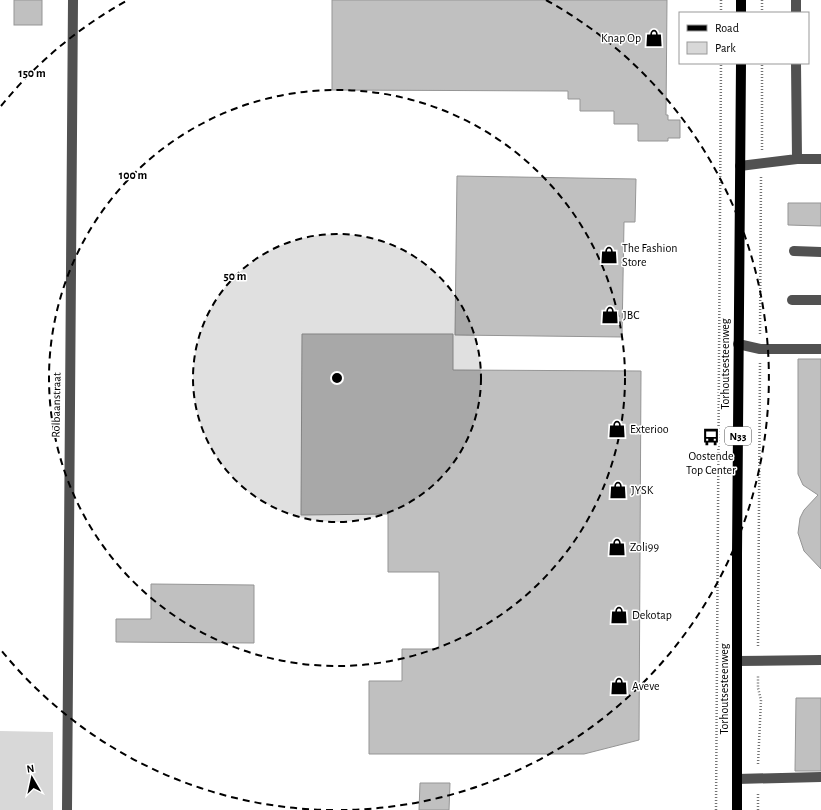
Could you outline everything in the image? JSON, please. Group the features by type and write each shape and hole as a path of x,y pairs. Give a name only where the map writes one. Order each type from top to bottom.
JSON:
{"main road":[{"path":"741,0 741,12"},
{"name":"Torhoutsesteenweg","path":"737,810 740,64"}],"street":[{"name":"Rolbaanstraat","path":"67,810 73,0"},
{"path":"796,0 796,12"},
{"path":"796,64 797,159"},
{"path":"740,166 797,159 821,159"},
{"path":"794,251 821,252"},
{"path":"792,300 821,300"},
{"path":"738,344 760,350 821,349"},
{"path":"737,661 821,660"},
{"path":"737,779 821,777"}],"path":[{"path":"721,0 721,12"},
{"path":"762,0 762,12"},
{"path":"716,810 721,64"},
{"path":"758,810 761,700 758,688 758,661 762,64"}],"green space":[{"path":"0,731 53,732 53,810 0,810"}],"building":[{"path":"14,0 42,0 42,25 14,25"},
{"path":"332,0 667,0 666,115 668,115 668,120 680,120 680,138 668,138 668,141 638,141 638,124 614,124 614,111 580,111 580,99 568,99 568,91 332,90"},
{"path":"457,176 636,179 635,222 624,222 622,337 455,335"},
{"path":"788,203 821,203 821,226 788,225"},
{"path":"302,334 453,334 453,370 641,371 639,740 584,754 369,754 369,681 402,681 402,649 439,649 439,572 388,572 388,514 301,515"},
{"path":"798,359 821,359 821,569 804,551 798,533 800,518 804,510 818,495 803,485 798,474"},
{"path":"151,584 254,585 254,643 116,642 116,619 151,619"},
{"path":"796,698 821,698 821,771 795,771"},
{"path":"420,783 450,783 449,810 419,810"}],"place":[{"name":"Knap Op","path":"654,38"},
{"name":"The Fashion Store","path":"609,255"},
{"name":"JBC","path":"610,315"},
{"name":"Exterioo","path":"617,429"},
{"name":"Oostende Top Center","path":"711,437"},
{"name":"JYSK","path":"618,490"},
{"name":"Zoli99","path":"617,547"},
{"name":"Dekotap","path":"619,615"},
{"name":"Aveve","path":"619,686"}]}
